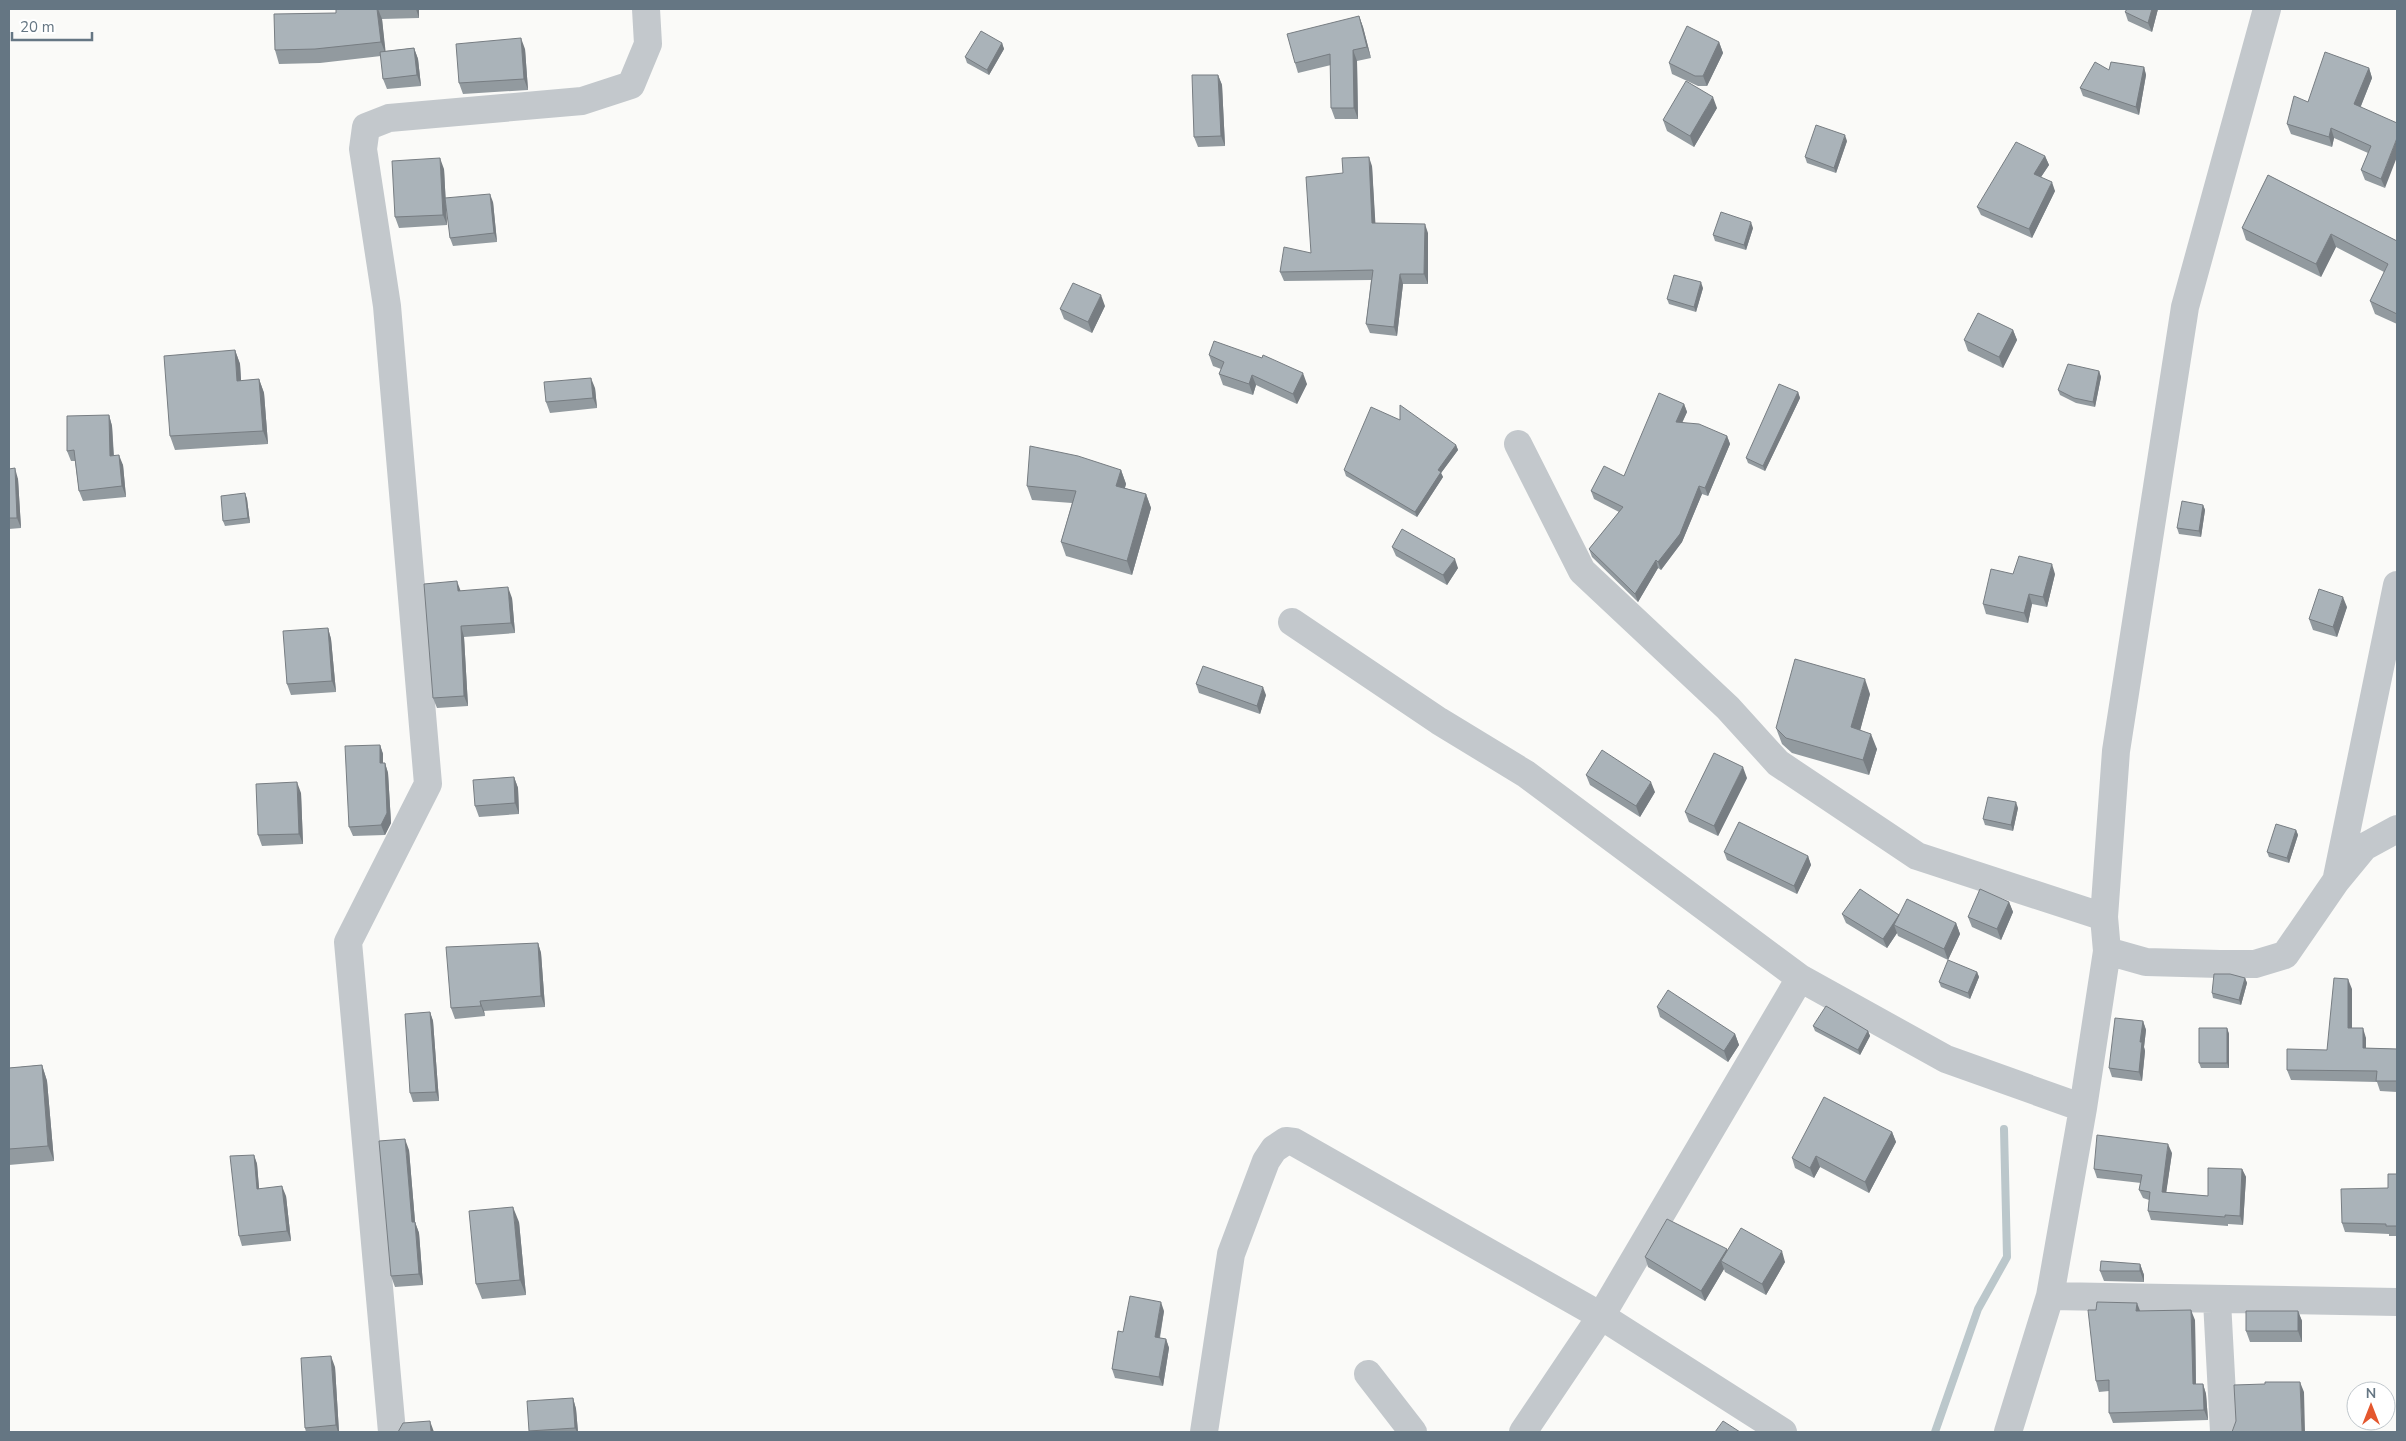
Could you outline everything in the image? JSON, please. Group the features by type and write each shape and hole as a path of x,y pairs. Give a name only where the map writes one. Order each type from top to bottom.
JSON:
{"street":[{"path":"392,1432 348,942 428,784 387,306 363,149 366,127 388,118 582,101 631,85 648,44 646,9"},
{"path":"2008,1432 2050,1296 2083,1108 2107,951 2104,917 2116,751 2185,307 2267,9"},
{"path":"1518,444 1582,571 1728,708 1778,763 1917,856 2104,917"},
{"path":"2336,881 2397,585"},
{"path":"1292,622 1439,721 1526,774 1800,978 1946,1059 2083,1108"},
{"path":"2107,951 2146,962 2255,964 2286,955 2336,881 2364,847 2397,830"},
{"path":"1523,1432 1601,1316 1800,978"},
{"path":"1204,1432 1231,1254 1266,1161 1274,1149 1286,1141 1294,1142 1601,1316 1782,1432"},
{"path":"2050,1296 2217,1301 2397,1302"},
{"path":"2217,1301 2224,1432"},
{"path":"1368,1374 1413,1432"}],"building":[{"path":"336,9 377,9 381,42 315,49 275,50 274,14 336,13"},
{"path":"2127,9 2152,9 2148,23 2125,12"},
{"path":"1359,16 1367,47 1353,50 1354,108 1331,108 1330,54 1295,63 1287,34"},
{"path":"1687,26 1719,42 1703,76 1695,76 1669,63"},
{"path":"981,31 1002,43 987,70 965,57"},
{"path":"521,38 524,79 459,83 456,44"},
{"path":"414,48 417,75 383,79 380,52"},
{"path":"2325,52 2369,68 2354,104 2397,123 2397,138 2381,179 2361,170 2371,146 2331,128 2329,137 2287,124 2294,96 2308,102"},
{"path":"2095,62 2109,70 2111,62 2144,67 2136,107 2080,88"},
{"path":"1192,75 1218,75 1221,136 1194,137"},
{"path":"1686,81 1713,97 1690,136 1663,120"},
{"path":"1816,125 1845,135 1834,168 1805,157"},
{"path":"2016,142 2045,156 2034,174 2052,182 2029,229 1977,207"},
{"path":"1369,157 1372,223 1425,224 1424,274 1400,274 1394,327 1366,324 1373,270 1280,272 1284,247 1311,253 1306,177 1343,173 1342,158"},
{"path":"440,158 443,215 395,217 392,161"},
{"path":"2268,175 2397,241 2397,314 2370,301 2388,264 2331,234 2316,264 2242,228"},
{"path":"490,194 494,233 450,238 445,198"},
{"path":"1721,212 1751,222 1744,245 1713,235"},
{"path":"1674,275 1701,282 1694,307 1667,299"},
{"path":"1073,283 1101,295 1088,322 1060,309"},
{"path":"1978,313 2013,330 1999,357 1964,340"},
{"path":"1214,341 1262,358 1263,355 1303,373 1293,394 1252,375 1249,384 1219,374 1224,362 1209,355"},
{"path":"235,350 237,381 259,379 263,431 170,436 164,356"},
{"path":"2068,364 2099,371 2093,402 2074,398 2058,390"},
{"path":"591,378 593,398 546,402 544,382"},
{"path":"1779,384 1798,392 1763,466 1746,458"},
{"path":"1659,393 1684,404 1676,422 1699,424 1727,436 1705,488 1699,486 1680,534 1658,562 1656,560 1635,594 1589,549 1623,507 1591,491 1604,466 1624,476"},
{"path":"1400,405 1456,445 1438,470 1441,472 1415,512 1344,470 1371,407 1400,420"},
{"path":"109,415 110,456 119,455 122,486 79,491 74,450 67,451 67,416"},
{"path":"1030,446 1078,456 1121,470 1116,486 1146,494 1127,561 1061,542 1076,491 1027,486"},
{"path":"15,468 17,518 9,518 9,469"},
{"path":"245,493 248,518 223,521 221,496"},
{"path":"2182,501 2203,505 2199,531 2177,528"},
{"path":"1402,529 1455,559 1443,575 1392,547"},
{"path":"2019,556 2052,564 2043,597 2029,594 2024,613 1983,604 1991,569 2013,574"},
{"path":"457,581 458,591 508,587 511,623 461,626 464,696 433,698 424,584"},
{"path":"2319,589 2343,597 2333,627 2309,619"},
{"path":"328,628 332,681 287,684 283,631"},
{"path":"1795,659 1865,679 1851,727 1871,734 1863,760 1786,738 1776,728"},
{"path":"1203,666 1263,687 1257,706 1196,684"},
{"path":"380,745 380,763 385,763 387,813 381,825 349,827 345,746"},
{"path":"1602,750 1651,782 1636,806 1586,775"},
{"path":"1714,753 1743,767 1714,826 1685,812"},
{"path":"514,777 515,803 475,806 473,780"},
{"path":"297,782 299,834 258,835 256,784"},
{"path":"1988,797 2016,802 2011,825 1983,819"},
{"path":"1739,822 1808,856 1794,886 1724,852"},
{"path":"2276,824 2296,830 2287,858 2267,852"},
{"path":"1860,889 1899,915 1883,939 1842,914"},
{"path":"1980,889 2009,902 1997,929 1968,917"},
{"path":"1907,899 1956,923 1944,949 1894,925"},
{"path":"538,943 541,996 480,1001 481,1006 451,1008 446,947"},
{"path":"1948,960 1977,972 1968,993 1939,982"},
{"path":"2214,974 2230,974 2245,978 2239,1000 2212,993"},
{"path":"2334,978 2348,979 2348,1028 2363,1028 2363,1048 2397,1049 2397,1081 2376,1081 2377,1071 2287,1070 2287,1049 2327,1050"},
{"path":"1668,990 1735,1034 1724,1051 1657,1007"},
{"path":"1826,1006 1868,1031 1858,1050 1813,1026"},
{"path":"430,1012 436,1092 410,1093 405,1014"},
{"path":"2115,1018 2143,1021 2139,1072 2109,1068"},
{"path":"2199,1028 2227,1028 2227,1063 2199,1063"},
{"path":"42,1065 48,1146 9,1149 9,1068"},
{"path":"1824,1097 1892,1132 1865,1182 1816,1156 1810,1168 1792,1158"},
{"path":"2097,1135 2168,1144 2162,1192 2208,1196 2208,1168 2242,1169 2240,1216 2225,1215 2225,1217 2148,1211 2150,1192 2139,1190 2142,1175 2094,1169"},
{"path":"405,1139 412,1222 415,1222 419,1274 391,1276 379,1141"},
{"path":"254,1155 257,1189 282,1186 287,1231 239,1236 230,1156"},
{"path":"2388,1174 2397,1174 2397,1226 2342,1223 2341,1189 2388,1188"},
{"path":"513,1207 520,1280 476,1284 469,1211"},
{"path":"1667,1219 1727,1249 1701,1291 1645,1257"},
{"path":"1741,1228 1782,1251 1762,1284 1721,1261"},
{"path":"2101,1261 2140,1264 2140,1271 2100,1271"},
{"path":"1130,1296 1161,1302 1155,1337 1166,1339 1159,1377 1112,1369 1118,1331 1123,1332"},
{"path":"2097,1302 2137,1303 2136,1311 2191,1310 2193,1384 2203,1384 2204,1410 2109,1413 2109,1380 2096,1381 2088,1310 2096,1310"},
{"path":"2246,1311 2298,1311 2298,1331 2246,1331"},
{"path":"331,1356 336,1425 305,1428 301,1358"},
{"path":"2265,1382 2300,1382 2302,1432 2232,1432 2236,1421 2234,1385 2265,1384"},
{"path":"573,1398 575,1428 529,1431 527,1401"},
{"path":"430,1421 431,1432 398,1432 403,1423"},
{"path":"1723,1421 1740,1432 1715,1432"}],"waterway":[{"path":"1935,1432 1978,1309 2007,1257 2004,1129"}]}
